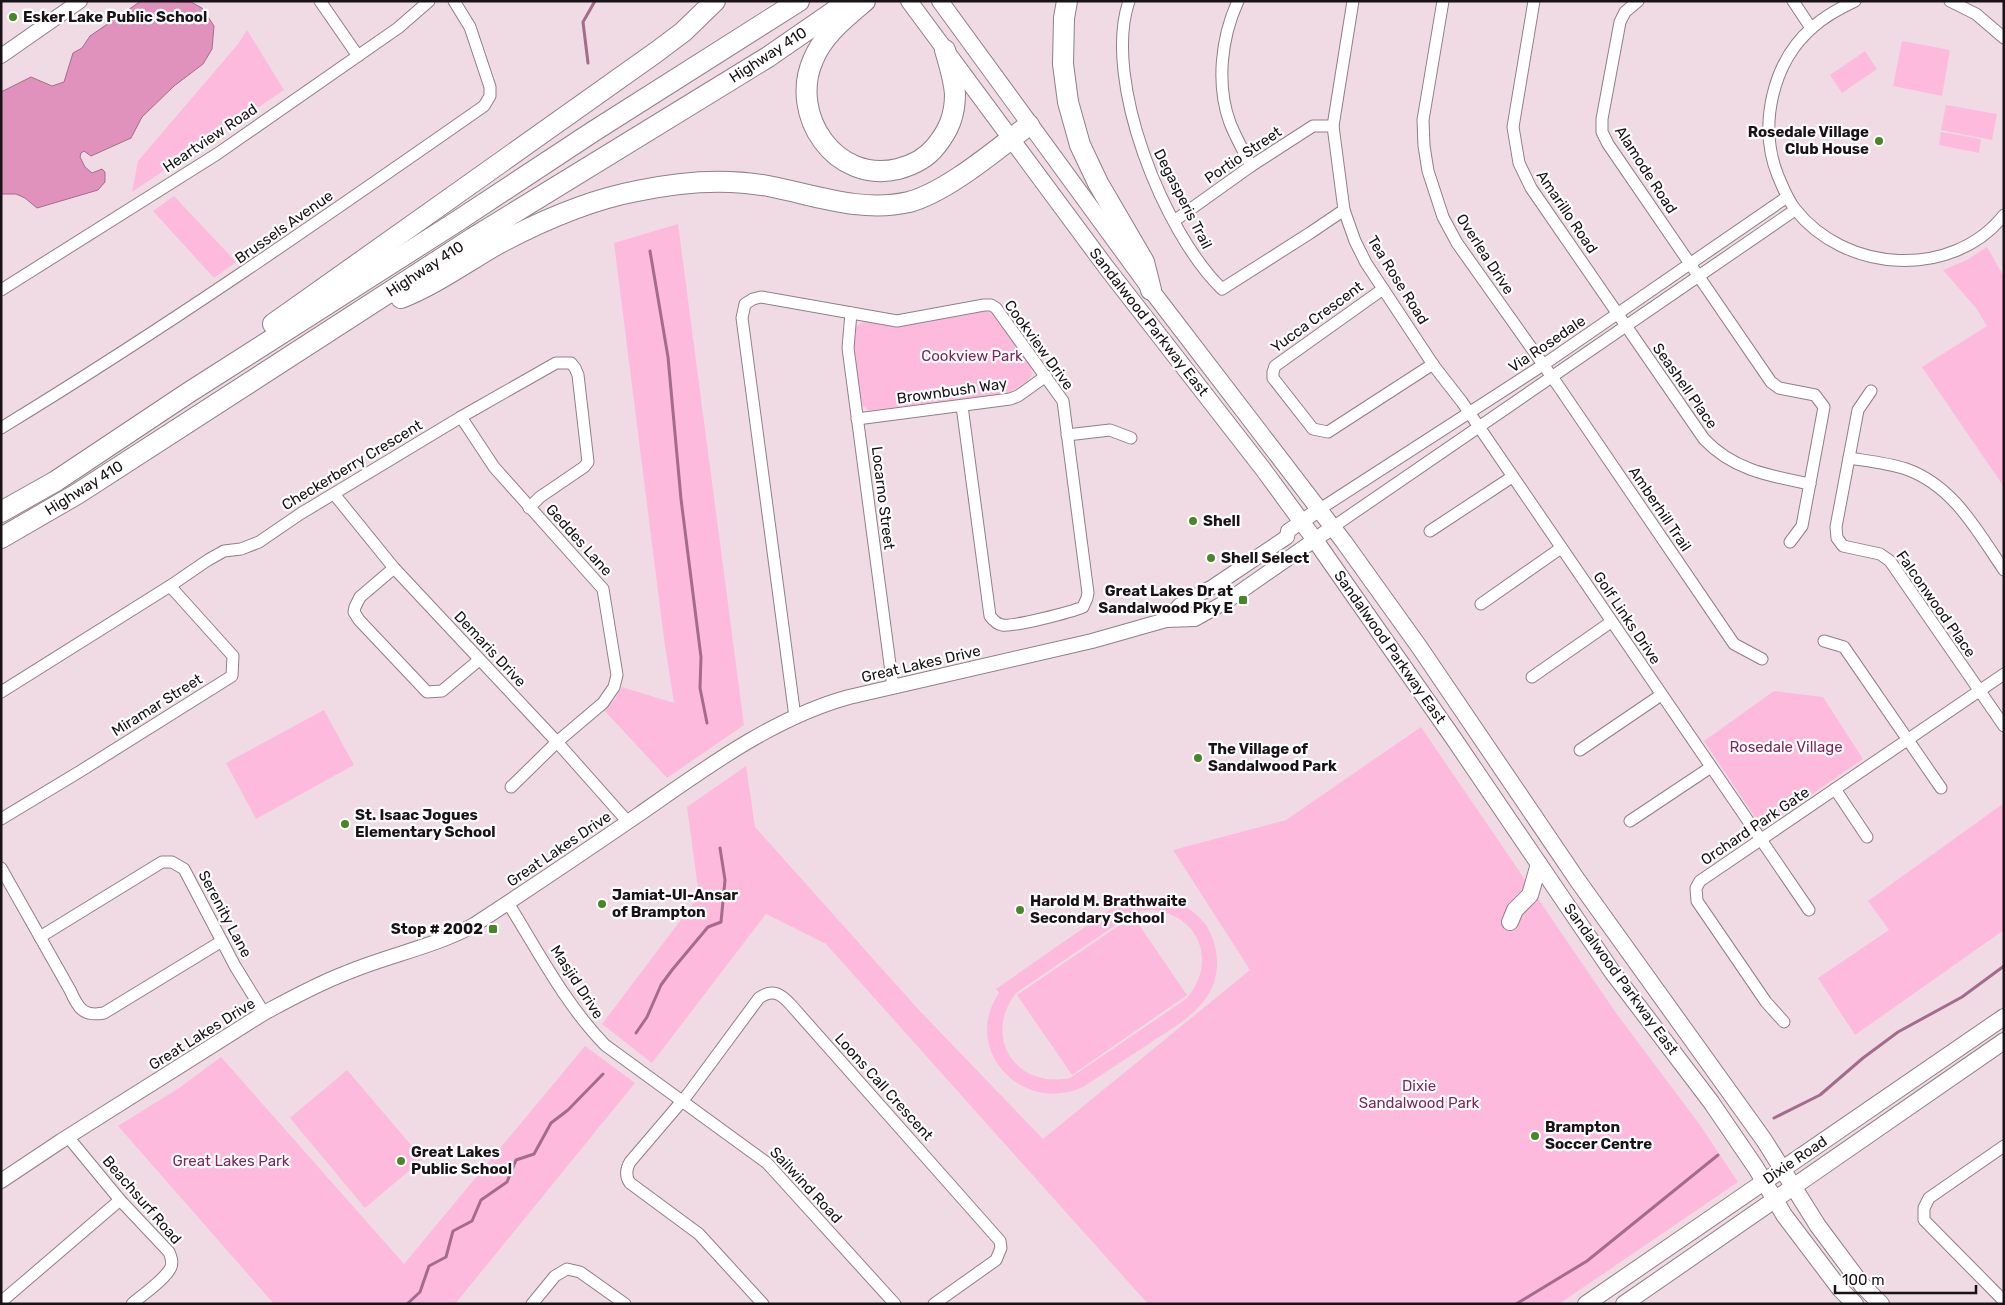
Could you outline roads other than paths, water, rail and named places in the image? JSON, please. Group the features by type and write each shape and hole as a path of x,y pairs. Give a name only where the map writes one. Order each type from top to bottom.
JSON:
{"highway":[{"path":"188,393 219,362 655,53 683,32 715,1"},
{"name":"Highway 410","path":"1,512 56,481 188,393 456,222 594,131 800,1"},
{"name":"Highway 410","path":"1,538 77,494 482,233 768,57 849,1"},
{"path":"865,1 844,18 823,42 813,59 806,81 806,101 812,124 826,146 845,162 870,170 891,170 918,162 933,150 951,124 954,111 954,84 945,50"},
{"path":"1067,1 1064,18 1063,64 1068,102 1078,137 1098,183 1144,262 1151,290"},
{"path":"350,318 409,295 498,244 560,216 621,195 681,184 724,182 766,186 851,205 879,206 910,202 934,192 972,168 1029,125"}],"main road":[{"name":"Sandalwood Parkway East","path":"940,1 1151,290 1320,508 1420,648 1578,882 1783,1168 1818,1226 1862,1285 1881,1304"},
{"name":"Sandalwood Parkway East","path":"912,5 1106,267 1315,540 1454,738 1613,973 1711,1102 1756,1168 1774,1200 1840,1289 1855,1304"},
{"path":"1510,922 1515,910 1530,895 1539,864"},
{"path":"1559,892 1578,882"},
{"name":"Dixie Road","path":"1586,1304 2004,1017"},
{"name":"Dixie Road","path":"1624,1304 2004,1041"}],"street":[{"path":"1,56 80,1"},
{"path":"320,1 358,56"},
{"name":"Heartview Road","path":"1,290 217,154 398,28 429,1"},
{"name":"Brussels Avenue","path":"1,428 91,373 241,276 484,106 490,96 490,87 470,27 454,1"},
{"name":"Degasperis Trail","path":"1129,1 1126,12 1122,64 1141,150 1174,221 1208,276 1222,289 1344,210"},
{"path":"1238,1 1230,18 1223,56 1223,91 1230,123 1251,166"},
{"name":"Tea Rose Road","path":"1353,1 1332,126 1344,210 1356,241 1383,289 1433,364 1469,413"},
{"name":"Overlea Drive","path":"1443,1 1423,120 1424,146 1428,171 1443,217 1458,243 1543,365"},
{"name":"Amarillo Road","path":"1534,1 1513,117 1513,135 1519,163 1531,188 1626,326"},
{"name":"Alamode Road","path":"1638,1 1625,12 1620,22 1602,119 1602,132 1690,265 1772,382 1779,388 1815,395 1822,404 1824,412 1802,526 1790,542"},
{"path":"1793,1 1812,28"},
{"path":"1855,1 1837,10 1812,28 1786,61 1774,91 1768,125 1772,154 1786,197 1795,210 1824,236 1848,250 1880,259 1906,261 1933,258 1957,250 1985,233 2004,215"},
{"path":"1950,1 1976,14 2004,38"},
{"name":"Portio Street","path":"1174,221 1251,166 1313,126 1332,126"},
{"name":"Via Rosedale","path":"1320,508 1543,365 1786,197"},
{"name":"Via Rosedale","path":"1333,527 1795,210"},
{"name":"Yucca Crescent","path":"1383,289 1275,366 1272,372 1273,378 1313,429 1328,432 1433,364"},
{"name":"Cookview Drive","path":"795,717 742,314 745,304 761,297 897,321 991,305 996,308 1063,401 1087,598 1083,607 1003,625 993,620 988,611 962,406"},
{"name":"Locarno Street","path":"851,313 848,348 893,687"},
{"name":"Seashell Place","path":"1626,326 1698,432 1726,459 1752,471 1810,484"},
{"name":"Checkerberry Crescent","path":"1,692 224,552 259,542 300,514 461,417 556,363 571,363 576,368 578,375 588,462 584,467 540,497 529,508"},
{"name":"Amberhill Trail","path":"1543,365 1734,644 1762,659"},
{"name":"Brownbush Way","path":"857,419 1010,399 1018,396 1046,376"},
{"name":"Falconwood Place","path":"1871,391 1858,410 1836,527 1839,543 1850,548 1880,554 1890,561 1979,691"},
{"name":"Golf Links Drive","path":"1469,413 1809,910"},
{"name":"Geddes Lane","path":"461,417 494,467 603,589 617,675 609,696 557,742 511,787"},
{"path":"1068,435 1110,430 1131,438"},
{"path":"1849,458 1907,469 1942,488 1960,508 2004,570"},
{"path":"1430,531 1512,477"},
{"name":"Demaris Drive","path":"334,494 394,568 557,742 628,822"},
{"name":"Great Lakes Drive","path":"1166,620 1180,605 1214,586 1287,537 1288,531 1320,508"},
{"name":"Great Lakes Drive","path":"1,1181 264,1013 296,995 347,972 456,935 508,903 775,726 839,700 1092,641 1166,620 1195,619 1227,601 1333,527"},
{"path":"1481,604 1561,548"},
{"path":"394,568 356,602 354,612 359,620 427,692 436,693 442,691 479,660"},
{"name":"Miramar Street","path":"1,819 232,676 233,656 170,586"},
{"path":"1532,677 1611,622"},
{"path":"1824,641 1844,646 1941,788"},
{"name":"Orchard Park Gate","path":"1784,1022 1766,1002 1697,901 1696,894 1700,881 2004,674"},
{"path":"1979,691 2004,726"},
{"path":"1580,750 1661,694"},
{"path":"1630,821 1711,767"},
{"path":"1835,789 1867,837"},
{"name":"Serenity Lane","path":"40,937 162,862 172,862 184,869 222,941 264,1013"},
{"path":"1,868 80,1008 87,1014 96,1015 104,1013 222,941"},
{"name":"Masjid Drive","path":"508,903 577,1013 591,1031 604,1045 683,1101"},
{"name":"Loons Call Crescent","path":"683,1101 759,998 771,992 783,997 1000,1241 1001,1248 996,1260 934,1304"},
{"path":"683,1101 630,1162 626,1171 628,1179 634,1186 699,1234 762,1304"},
{"name":"Sailwind Road","path":"683,1101 768,1163 895,1304"},
{"name":"Beachsurf Road","path":"68,1137 120,1200 169,1252 172,1260 171,1268 166,1275 132,1304"},
{"path":"2004,1146 1929,1198 1924,1208 1924,1220 1999,1288 2004,1301"},
{"path":"1,1302 120,1200"},
{"path":"532,1304 555,1276 567,1269 580,1272 625,1304"}],"waterway":[{"path":"588,63 583,22 595,1"},
{"path":"650,251 668,357 681,499 701,657 700,688 707,723"},
{"path":"636,1033 647,1017 661,985 672,970 708,927 721,922 725,880 720,848"},
{"path":"1774,1118 1820,1095 1863,1058 1898,1032 1962,997 2004,966"},
{"path":"407,1304 420,1292 429,1266 446,1257 453,1231 472,1221 481,1200 507,1182 516,1160 534,1154 551,1123 568,1110 603,1074"},
{"path":"1516,1304 1587,1261 1718,1155"}],"place":[{"name":"Esker Lake Public School","path":"13,17"},
{"name":"Rosedale Village Club House","path":"1879,141"},
{"name":"Shell","path":"1193,521"},
{"name":"Shell Select","path":"1211,558"},
{"name":"Great Lakes Dr at Sandalwood Pky E","path":"1243,600"},
{"name":"The Village of Sandalwood Park","path":"1198,758"},
{"name":"St. Isaac Jogues Elementary School","path":"345,824"},
{"name":"Jamiat-Ul-Ansar of Brampton","path":"602,904"},
{"name":"Harold M. Brathwaite Secondary School","path":"1020,910"},
{"name":"Stop # 2002","path":"493,929"},
{"name":"Brampton Soccer Centre","path":"1535,1136"},
{"name":"Great Lakes Public School","path":"401,1161"}],"park label":[{"name":"Cookview Park","path":"972,356"},
{"name":"Rosedale Village","path":"1786,747"},
{"name":"Dixie Sandalwood Park","path":"1419,1094"},
{"name":"Great Lakes Park","path":"231,1161"}]}
